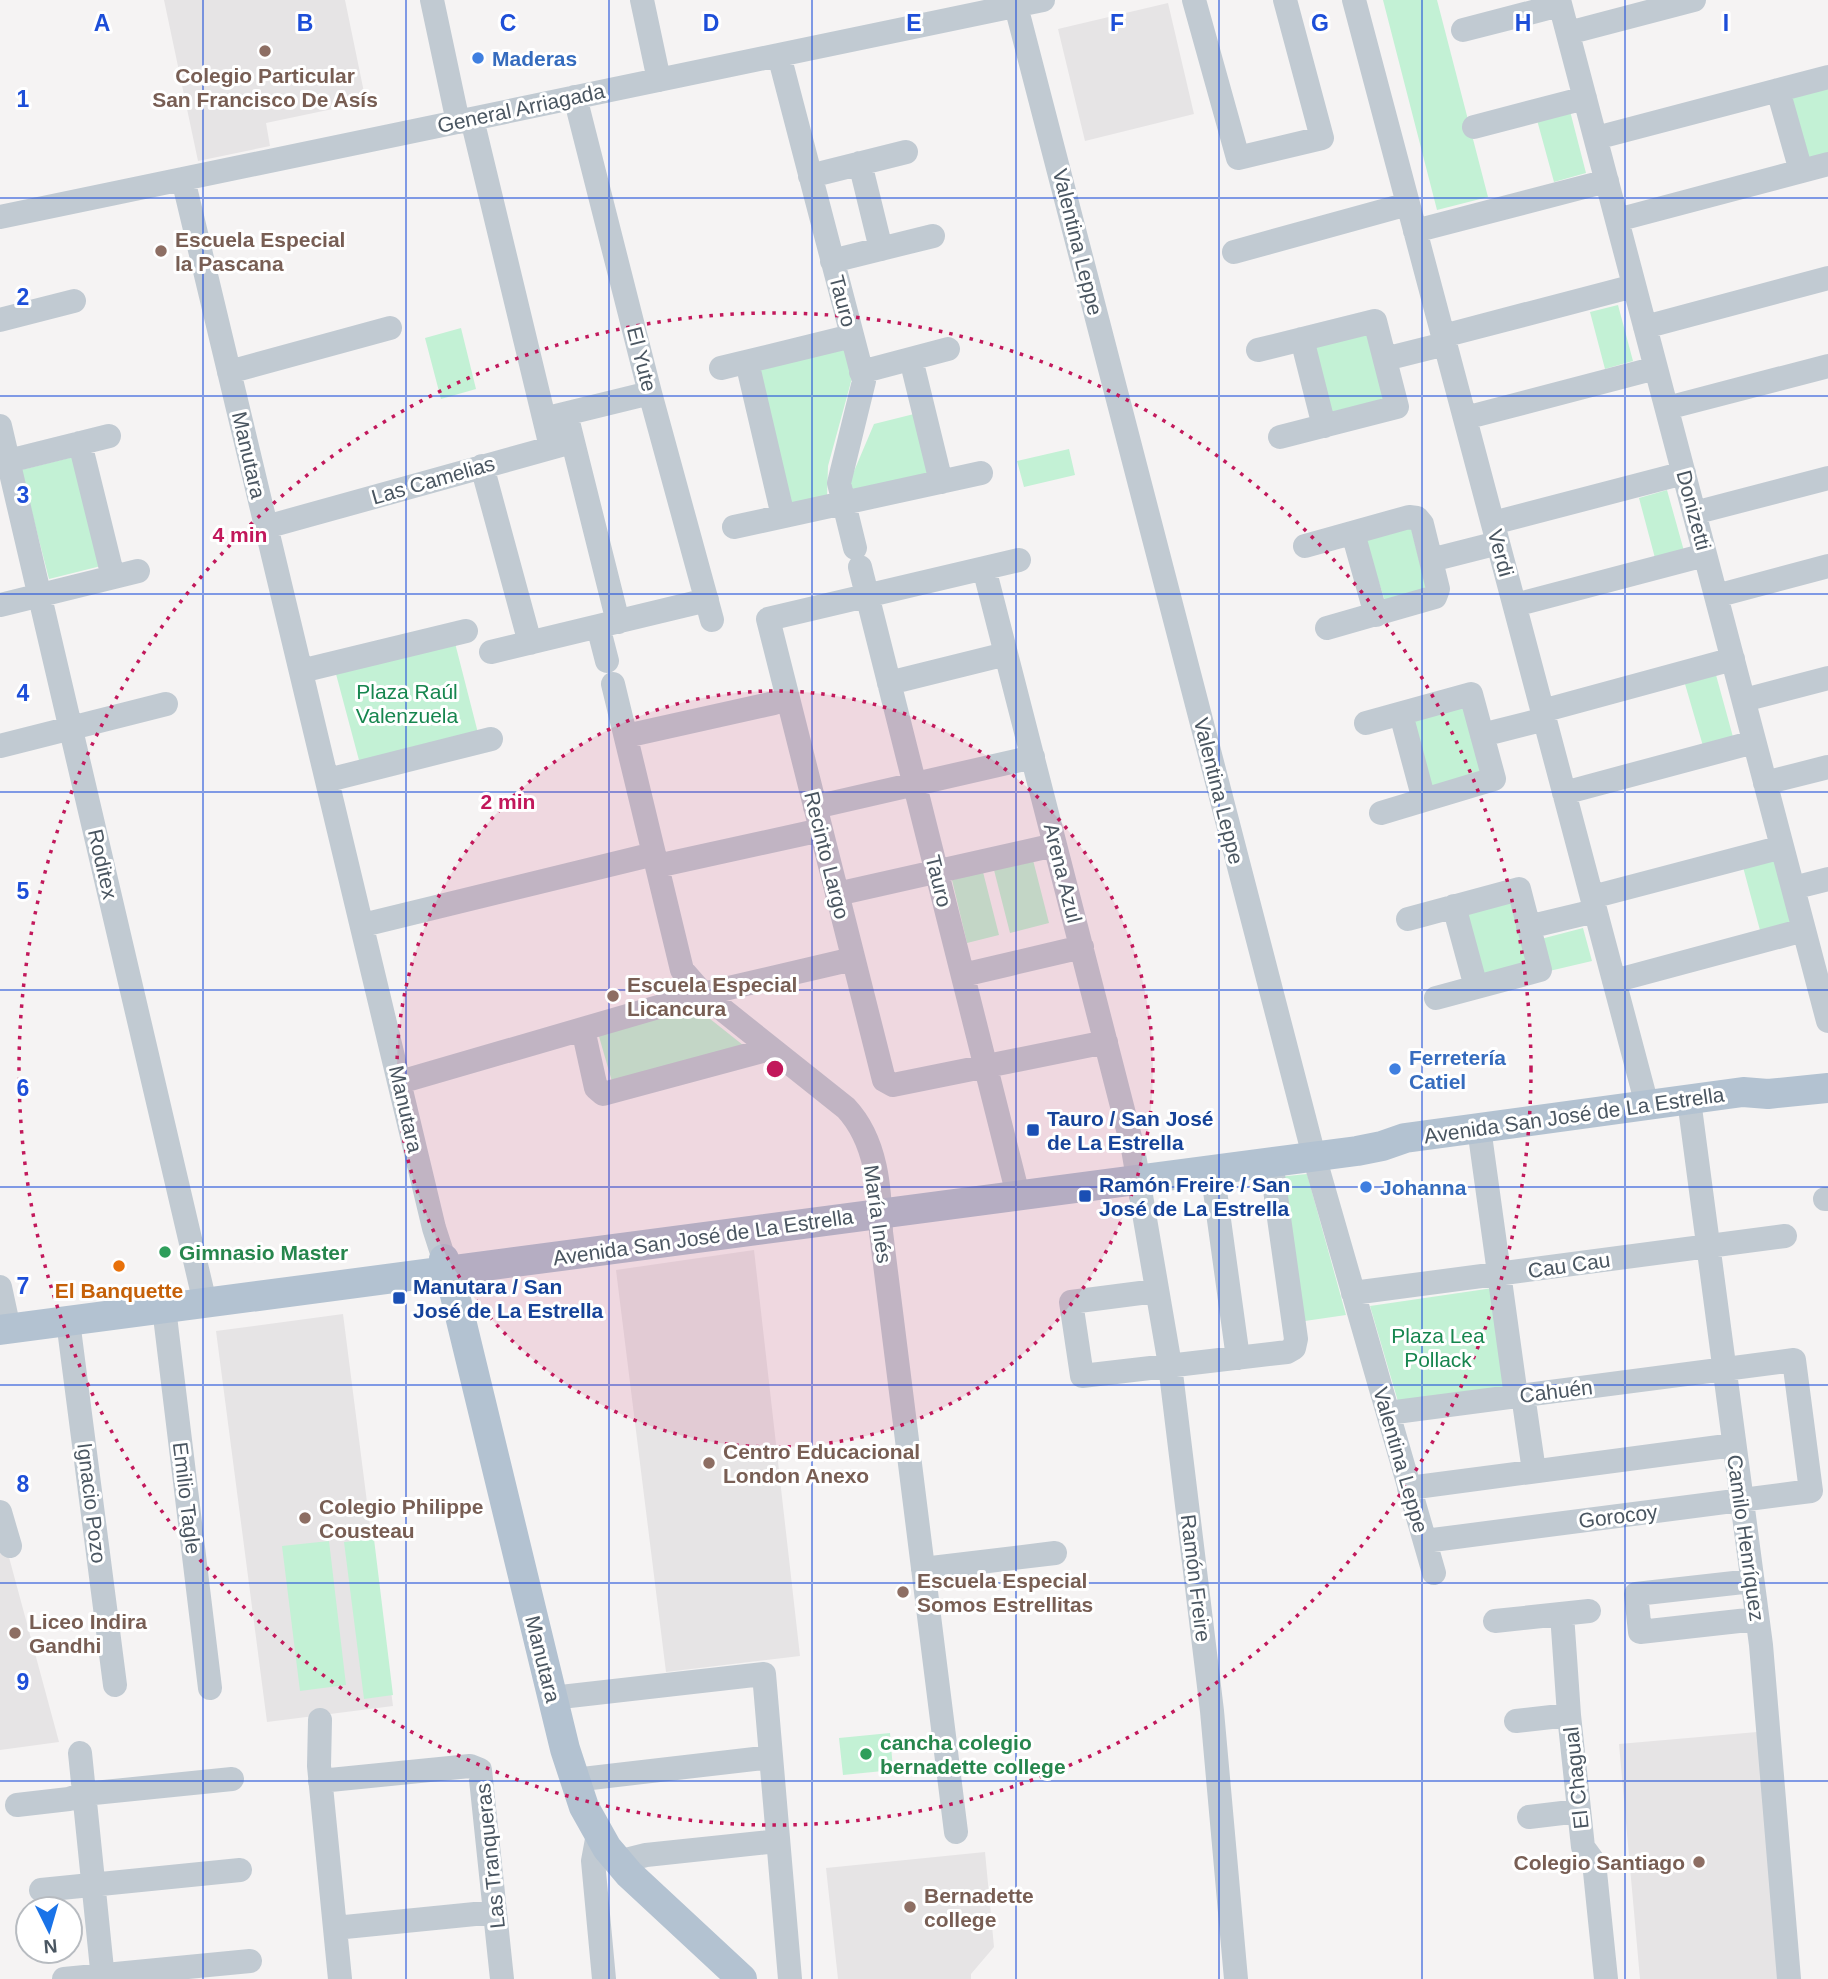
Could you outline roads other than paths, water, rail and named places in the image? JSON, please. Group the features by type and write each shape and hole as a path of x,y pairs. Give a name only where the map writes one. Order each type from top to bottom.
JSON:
{"main road":[{"name":"Avenida San José de La Estrella","path":"1743,1092 1782,1077 1828,1071"},
{"name":"Avenida San José de La Estrella","path":"1136,1173 1212,1169 1271,1161 1367,1135 1405,1138 1743,1092 1780,1094 1828,1088"},
{"name":"Avenida San José de La Estrella","path":"4,1323 1312,1150"},
{"name":"Manutara","path":"446,1265 574,1780 598,1834 618,1862 742,1979"},
{"name":"Avenida San José de La Estrella","path":"4,1323 68,1321 164,1308 204,1297"}],"street":[{"path":"432,0 562,444"},
{"path":"642,0 659,80"},
{"name":"General Arriagada","path":"0,217 1043,0"},
{"path":"1194,0 1238,158 1322,138 1284,0"},
{"name":"Verdi","path":"1354,0 1647,1105"},
{"path":"1568,33 1658,4 1694,0"},
{"path":"1463,30 1560,2"},
{"name":"Donizetti","path":"1560,2 1804,930 1821,967 1828,1021"},
{"name":"Valentina Leppe","path":"1016,6 1312,1150 1434,1573"},
{"name":"Tauro","path":"779,55 864,381 839,483 1017,1189"},
{"path":"1596,138 1828,77"},
{"path":"1778,90 1801,172"},
{"name":"El Yute","path":"575,97 650,393 709,610 608,624"},
{"path":"1474,127 1585,98"},
{"path":"810,176 906,152"},
{"path":"860,163 881,249"},
{"path":"1617,220 1828,164"},
{"name":"Manutara","path":"183,179 434,1228 446,1265"},
{"path":"1415,231 1607,181"},
{"path":"1234,252 1408,204"},
{"path":"832,261 933,236"},
{"path":"1645,327 1828,278"},
{"path":"1385,359 1634,286"},
{"path":"0,320 74,301"},
{"path":"1258,350 1375,321 1385,359 1397,407 1280,437"},
{"path":"229,372 390,328"},
{"path":"720,368 852,336"},
{"path":"1301,339 1324,426"},
{"path":"861,372 948,349"},
{"path":"911,359 941,482"},
{"path":"747,362 783,516"},
{"path":"1667,408 1828,366"},
{"path":"1465,418 1656,368"},
{"path":"555,417 650,393"},
{"name":"Roditex","path":"0,426 4,462 40,595 204,1297"},
{"path":"4,462 109,436"},
{"path":"80,443 113,578"},
{"name":"Las Camelias","path":"266,527 562,444"},
{"name":"María Inés","path":"562,444 608,624 610,673 682,970 703,994 853,1116 864,1135 878,1181 956,1832"},
{"path":"482,466 530,643"},
{"path":"734,527 981,473"},
{"path":"1431,560 1495,533 1684,473"},
{"path":"1694,513 1828,478"},
{"path":"1305,546 1409,517 1417,518 1422,524 1438,589 1435,597 1326,628"},
{"path":"1353,533 1376,615"},
{"path":"1515,606 1705,555"},
{"path":"867,595 1019,560"},
{"path":"1716,596 1828,566"},
{"name":"Arena Azul","path":"984,568 1133,1149 1136,1173"},
{"path":"0,605 138,571"},
{"name":"Recinto Largo","path":"867,595 768,619 853,960 886,1083 893,1085 986,1066"},
{"path":"491,652 608,624"},
{"path":"301,671 466,631"},
{"path":"890,683 1006,654"},
{"path":"1482,735 1733,660"},
{"path":"1744,700 1828,678"},
{"path":"1366,723 1471,694 1494,779 1381,813"},
{"path":"0,746 166,704"},
{"path":"626,736 774,704"},
{"path":"1401,713 1424,800"},
{"path":"328,780 491,740"},
{"path":"1564,793 1754,742"},
{"path":"363,925 656,860 818,819 915,784 1033,757"},
{"path":"1765,783 1828,767"},
{"path":"837,894 1055,845"},
{"path":"1528,927 1594,904 1782,847"},
{"path":"1793,888 1828,879"},
{"path":"1408,919 1518,889 1540,970 1436,998"},
{"path":"1454,906 1476,987"},
{"path":"1614,981 1804,930"},
{"path":"963,975 1082,947"},
{"path":"400,1082 703,994 853,960"},
{"path":"583,1029 596,1088 603,1094 770,1049"},
{"path":"986,1066 1106,1042"},
{"name":"Camilo Henríquez","path":"1689,1100 1757,1619 1789,1979"},
{"path":"1479,1128 1499,1274 1534,1471"},
{"path":"1156,1291 1071,1302 1082,1376 1287,1352 1294,1348 1296,1339 1271,1161"},
{"path":"1212,1169 1238,1358"},
{"name":"Ramón Freire","path":"1136,1173 1170,1365 1212,1711 1236,1979"},
{"name":"Cau Cau","path":"1353,1293 1785,1236"},
{"path":"0,1287 4,1323"},
{"name":"Emilio Tagle","path":"164,1308 211,1688"},
{"name":"Ignacio Pozo","path":"68,1321 115,1685"},
{"name":"Cahuén","path":"1388,1413 1794,1360 1811,1491"},
{"path":"1409,1488 1734,1445"},
{"name":"Gorocoy","path":"1425,1541 1811,1491"},
{"path":"0,1512 10,1546"},
{"path":"923,1569 1055,1553"},
{"path":"1752,1581 1636,1594 1640,1632 1757,1619"},
{"path":"1495,1621 1589,1611"},
{"name":"El Chagual","path":"1562,1614 1583,1847 1594,1863 1606,1979"},
{"path":"552,1698 764,1674 790,1979"},
{"path":"1516,1721 1569,1715"},
{"path":"320,1720 320,1781 340,1979"},
{"path":"80,1753 103,1977"},
{"path":"574,1780 771,1758"},
{"name":"Las Tranqueras","path":"320,1781 470,1766 478,1768 482,1777 502,1979"},
{"path":"17,1805 69,1799 84,1794 232,1779"},
{"path":"1529,1817 1579,1811"},
{"path":"598,1834 593,1861 604,1979"},
{"path":"618,1862 646,1855 778,1841"},
{"path":"41,1890 240,1870"},
{"path":"335,1928 495,1912"},
{"path":"64,1979 250,1961"}],"place":[{"name":"Colegio Particular San Francisco De Asís","path":"265,51"},
{"name":"Maderas","path":"478,58"},
{"name":"Escuela Especial la Pascana","path":"161,251"},
{"name":"Escuela Especial Licancura","path":"613,996"},
{"name":"Ferretería Catiel","path":"1395,1069"},
{"name":"Tauro / San José de La Estrella","path":"1033,1130"},
{"name":"Johanna","path":"1366,1187"},
{"name":"Ramón Freire / San José de La Estrella","path":"1085,1196"},
{"name":"Gimnasio Master","path":"165,1252"},
{"name":"El Banquette","path":"119,1266"},
{"name":"Manutara / San José de La Estrella","path":"399,1298"},
{"name":"Centro Educacional London Anexo","path":"709,1463"},
{"name":"Colegio Philippe Cousteau","path":"305,1518"},
{"name":"Escuela Especial Somos Estrellitas","path":"903,1592"},
{"name":"Liceo Indira Gandhi","path":"15,1633"},
{"name":"cancha colegio bernadette college","path":"866,1754"},
{"name":"Colegio Santiago","path":"1699,1862"},
{"name":"Bernadette college","path":"910,1907"}],"park label":[{"name":"Plaza Raúl Valenzuela","path":"407,703"},
{"name":"Plaza Lea Pollack","path":"1438,1347"}]}
